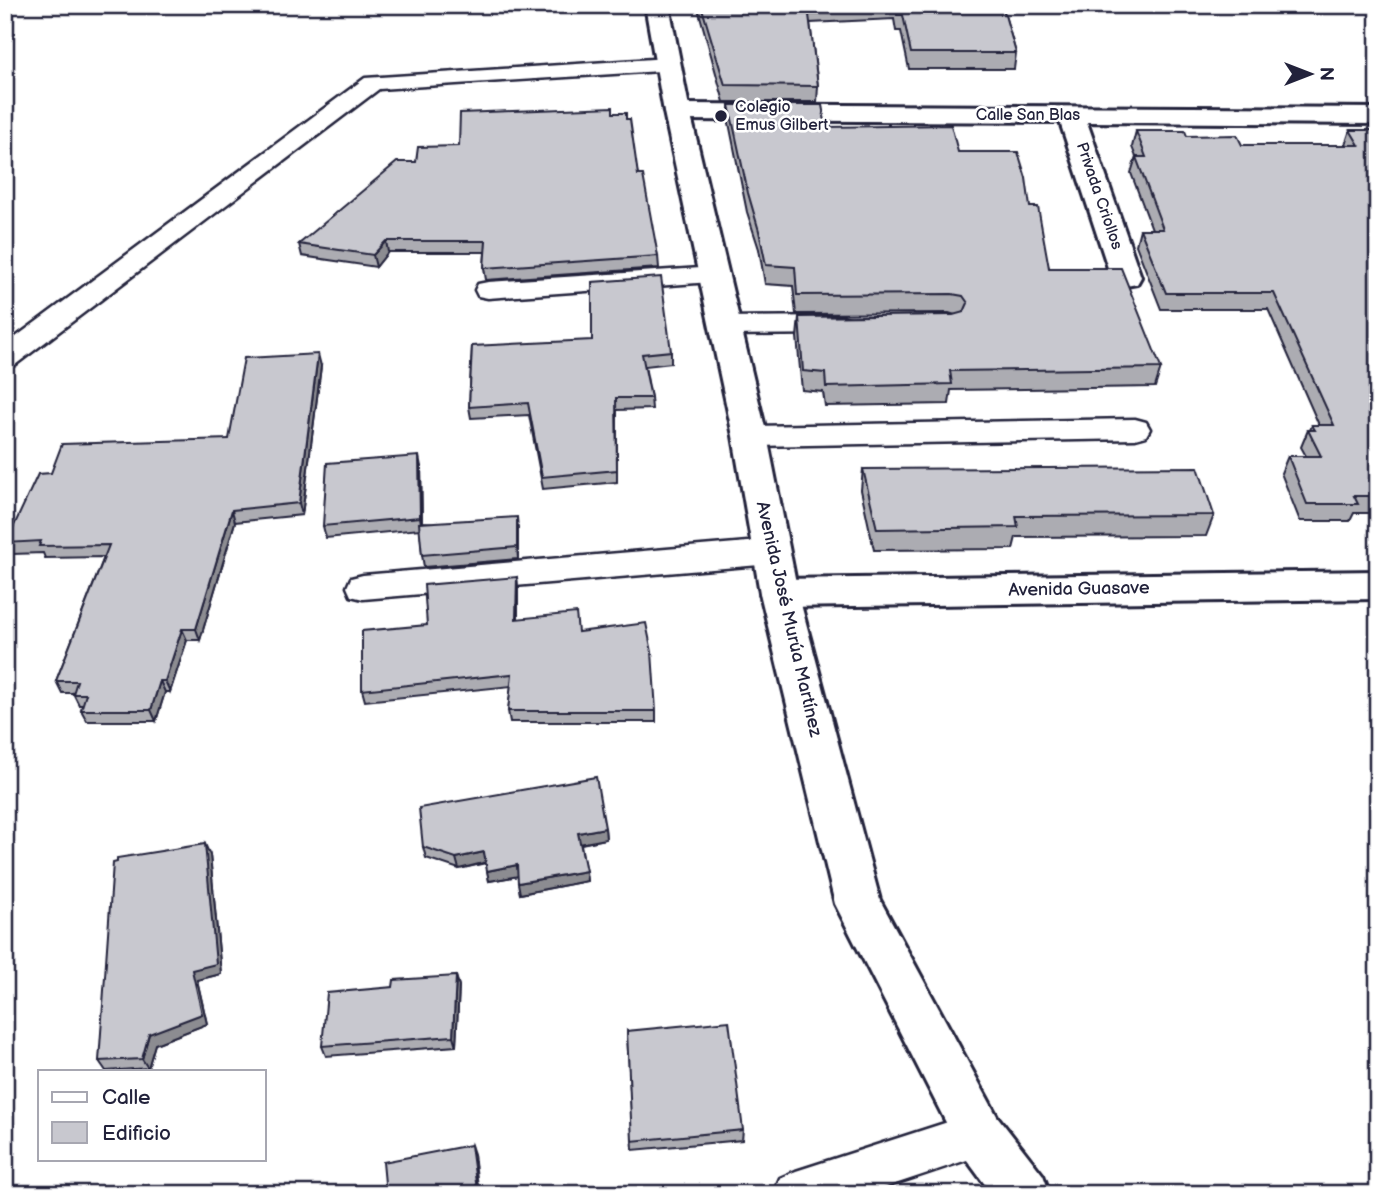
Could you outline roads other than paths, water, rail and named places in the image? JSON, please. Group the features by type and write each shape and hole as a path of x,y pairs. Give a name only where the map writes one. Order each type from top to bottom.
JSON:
{"street":[{"name":"Avenida José Murúa Martínez","path":"657,5 677,113 716,275 750,436 775,572 858,904 979,1134 1024,1194"},
{"name":"Calle San Blas","path":"677,113 1378,117"},
{"name":"Privada Criollos","path":"1071,115 1126,276"},
{"name":"Avenida Guasave","path":"775,572 1378,585"}],"lane":[{"path":"5,359 373,83 668,65"},
{"path":"488,290 716,275"},
{"path":"725,326 870,325"},
{"path":"750,436 1135,429"},
{"path":"363,587 775,572"},
{"path":"796,1194 979,1134"}],"place":[{"name":"Colegio Emus Gilbert","path":"721,116"}]}
